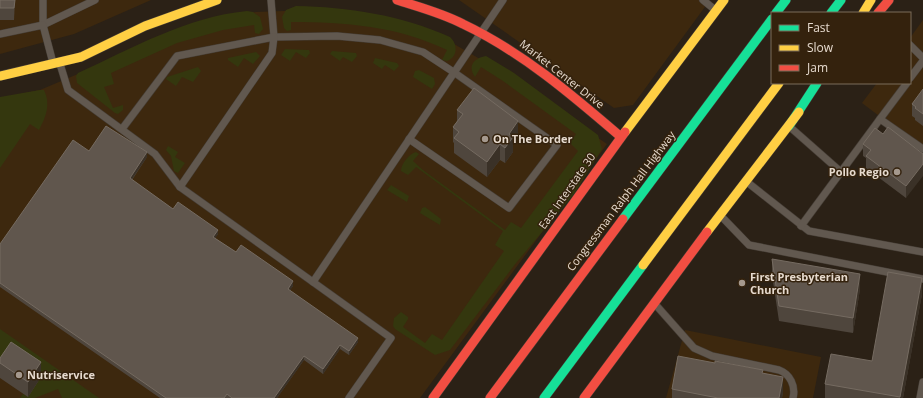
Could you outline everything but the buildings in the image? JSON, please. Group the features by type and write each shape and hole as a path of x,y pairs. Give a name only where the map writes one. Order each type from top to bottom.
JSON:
{"main road":[{"path":"0,76 56,64 81,56 145,26 217,0"},
{"name":"Market Center Drive","path":"397,0 420,6 480,31 511,48 555,80 621,137"},
{"name":"East Interstate 30","path":"433,398 621,137 724,0"},
{"path":"777,12 786,0"},
{"path":"832,12 841,0"},
{"path":"864,12 871,0"},
{"path":"879,12 889,0"},
{"name":"Congressman Ralph Hall Highway","path":"490,398 771,20"},
{"path":"544,398 778,84"},
{"path":"789,126 816,84"},
{"path":"584,398 746,180 821,84"}],"lane":[{"path":"43,0 43,25 56,64 68,90 155,154 180,187 390,338 350,398"},
{"path":"0,34 43,25 94,0"},
{"path":"180,187 272,53 274,37 271,0"},
{"path":"313,282 502,0"},
{"path":"703,0 716,11"},
{"path":"122,129 177,56 274,37 336,36 380,40 423,52 455,72 557,145 509,208 409,139"},
{"path":"911,46 923,59 911,77"},
{"path":"802,226 906,84"},
{"path":"880,119 923,149"},
{"path":"789,126 842,172"},
{"path":"746,180 809,231 923,252"},
{"path":"721,215 749,245 923,279"},
{"path":"654,302 694,348 712,356 787,373 792,380 794,394 793,398"},
{"path":"920,398 923,382"}],"shaded area":[{"path":"0,0 151,0 74,34 0,54"},
{"path":"459,0 710,0 633,105 614,108"},
{"path":"311,10 454,44 499,70 607,144 420,398 0,398 0,98 40,90 210,18 256,12"},
{"path":"923,20 923,149 862,103 876,84 911,84 911,37"},
{"path":"685,330 821,357 813,398 666,398"}],"green space":[{"path":"296,6 355,10 413,23 450,37 453,40 456,50 451,59 447,61 442,60 447,50 409,36 370,27 331,23 291,22 291,30 287,31 284,28 282,17 286,10"},
{"path":"247,11 253,12 260,17 263,29 259,34 255,33 254,25 223,30 177,43 111,73 114,84 104,87 113,108 123,105 123,110 118,114 77,83 76,76 78,73 160,35 224,14"},
{"path":"285,49 309,50 310,53 306,58 296,52 290,61 281,55"},
{"path":"332,51 356,53 357,56 352,62 343,57 340,61 330,54"},
{"path":"256,52 260,56 253,64 244,58 238,67 228,60 228,58"},
{"path":"486,56 514,73 598,135 602,149 574,194 516,263 450,350 435,355 395,329 393,326 394,318 401,312 408,317 403,327 425,343 432,334 442,340 504,251 495,245 503,231 416,167 408,175 401,171 404,162 413,153 416,152 419,154 413,161 423,170 505,230 511,222 521,228 578,151 570,143 576,134 503,81 481,67 475,77 472,69 473,63"},
{"path":"375,58 397,63 399,66 394,71 385,65 382,69 373,63"},
{"path":"198,67 201,71 193,82 182,77 176,86 166,79 167,77"},
{"path":"419,70 434,78 435,84 432,89 413,77 415,71"},
{"path":"44,90 47,100 46,115 42,125 39,130 30,124 0,168 0,97"},
{"path":"168,146 178,152 175,157 185,163 178,173 174,171 171,156 166,150"},
{"path":"391,185 409,196 407,202 387,190"},
{"path":"425,207 441,219 440,225 420,213 422,208"},
{"path":"0,329 99,398 62,398 58,389 35,398 20,398 23,394 28,397 0,361"}],"traffic: fast":[{"path":"777,12 786,0"},
{"path":"832,12 841,0"},
{"path":"623,219 771,20"},
{"path":"789,126 816,84"},
{"path":"544,398 643,265"}],"traffic: slow":[{"path":"0,76 81,57 145,26 217,0"},
{"path":"625,132 724,0"},
{"path":"864,12 871,0"},
{"path":"643,265 778,84"},
{"path":"707,232 799,112"}],"traffic: jam":[{"path":"397,0 430,10 455,20 506,47 565,90 621,137"},
{"path":"879,12 889,0"},
{"path":"433,398 625,132"},
{"path":"490,398 623,219"},
{"path":"584,398 707,232"}],"place":[{"name":"On The Border","path":"485,139"},
{"name":"Pollo Regio","path":"897,172"},
{"name":"First Presbyterian Church","path":"742,283"},
{"name":"Nutriservice","path":"19,375"}]}
